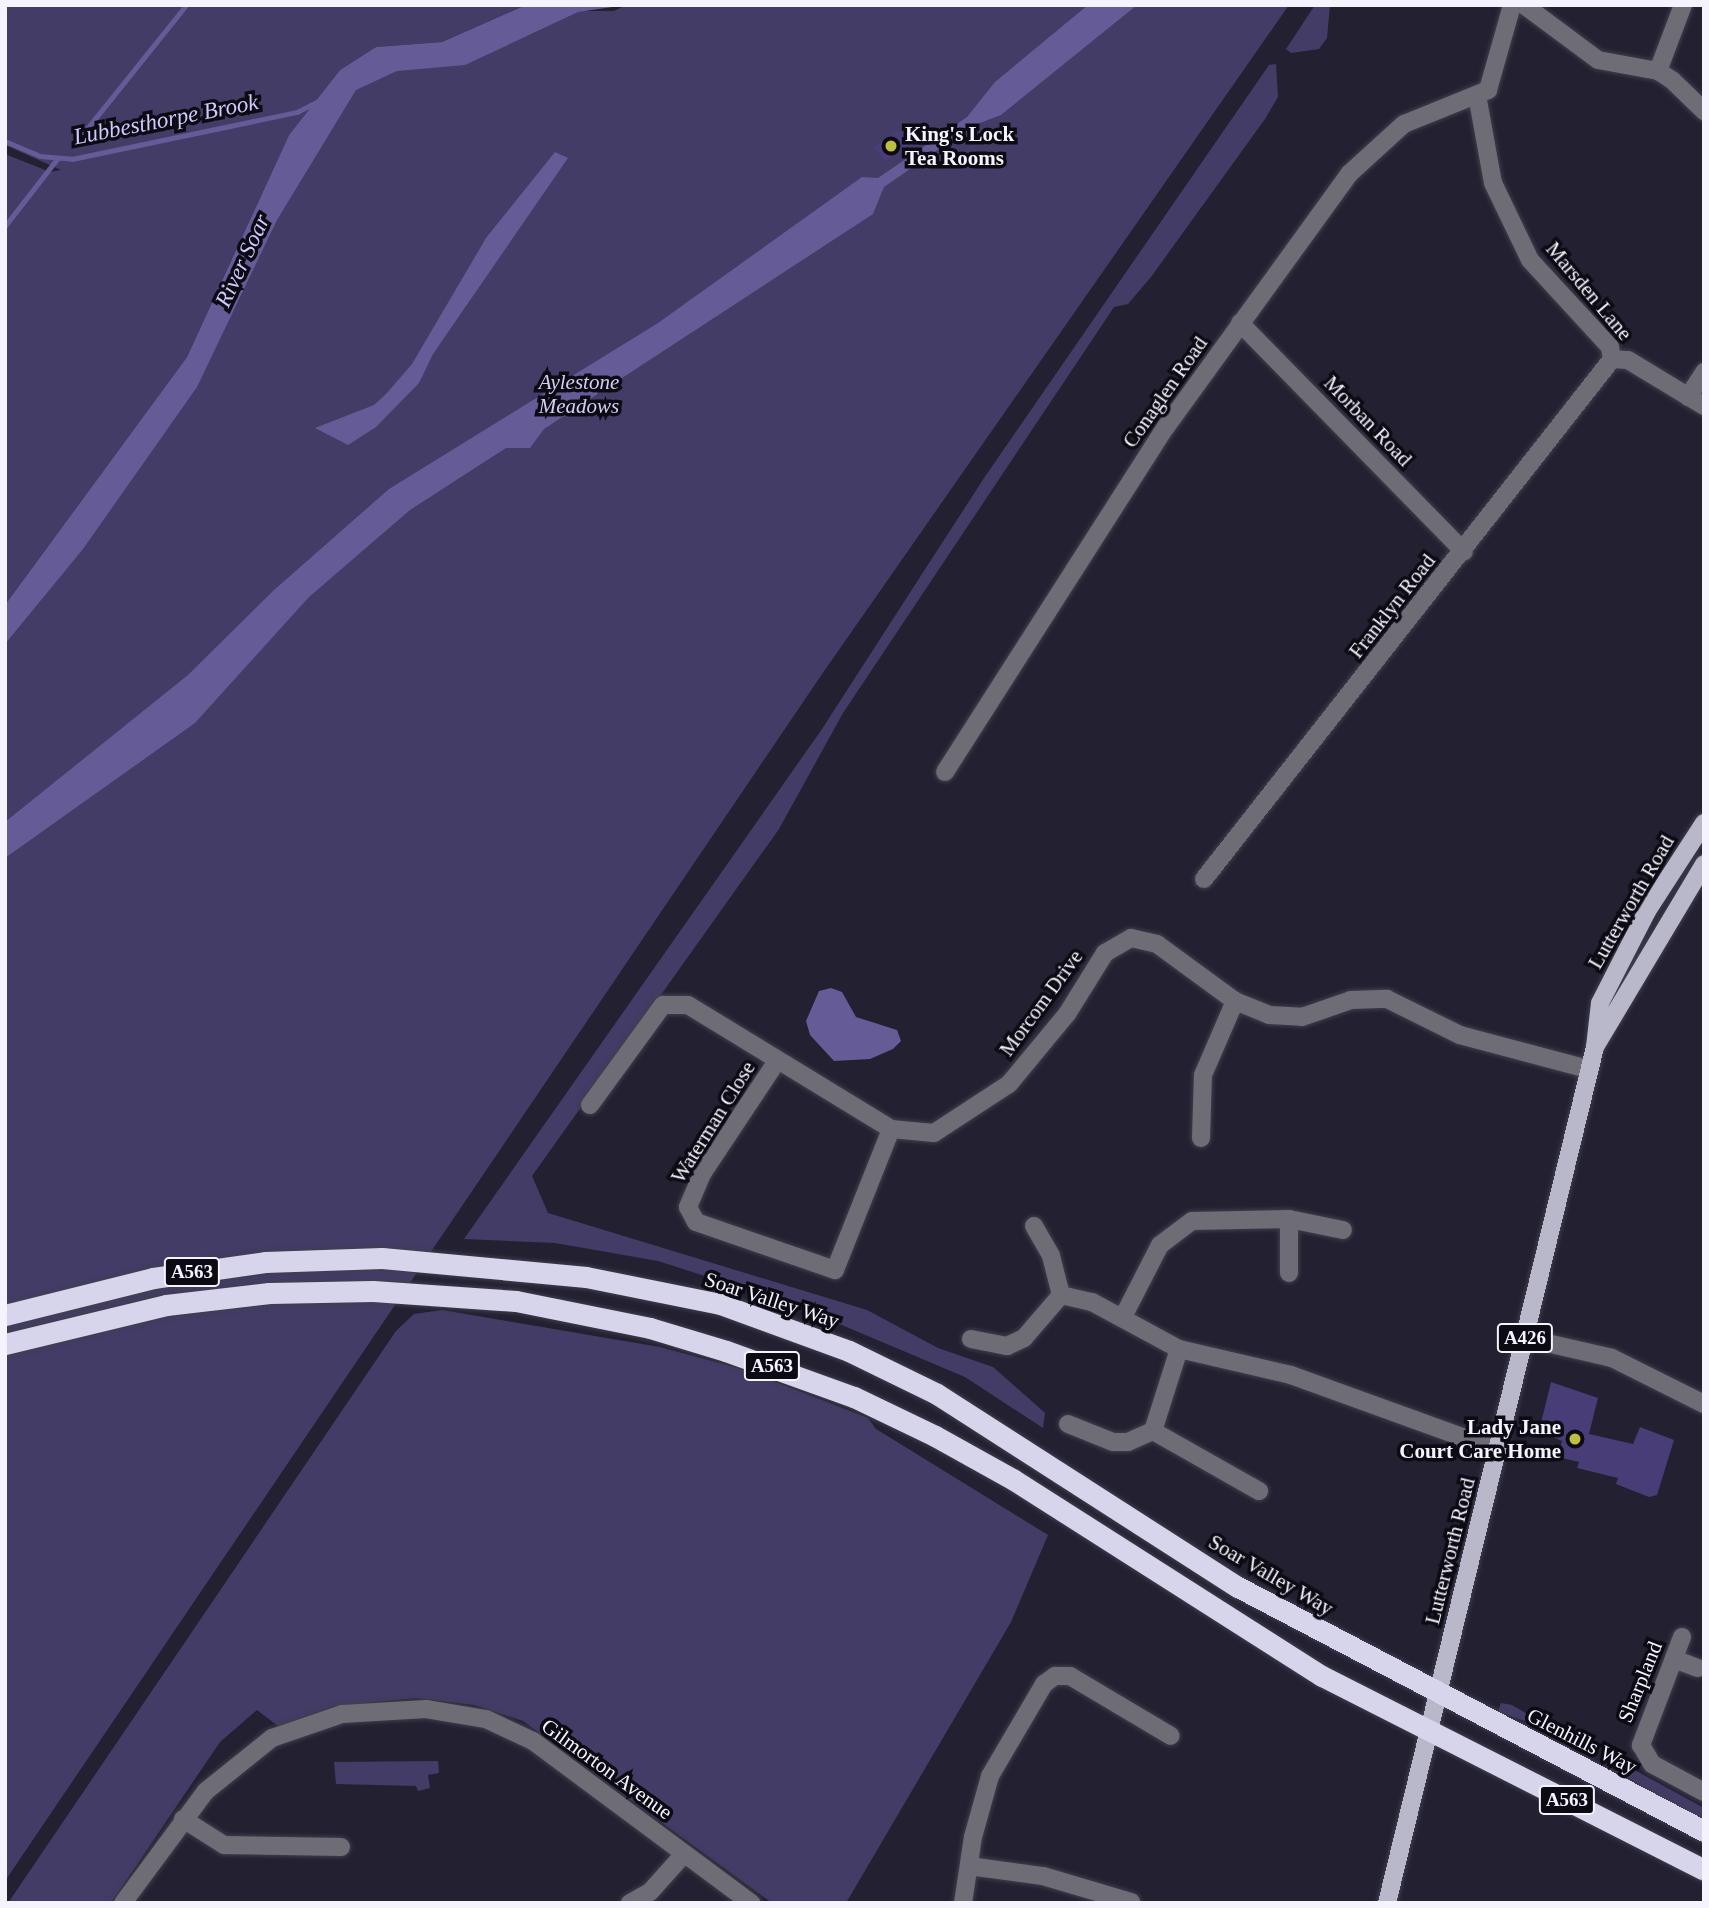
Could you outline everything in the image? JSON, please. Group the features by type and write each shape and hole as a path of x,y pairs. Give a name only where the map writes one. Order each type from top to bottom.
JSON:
{"highway":[{"name":"Soar Valley Way","path":"5,1315 166,1276 265,1262 382,1258 474,1263 586,1277 720,1304 849,1351 985,1423 1238,1587 1439,1695"},
{"name":"A563","path":"5,1343 166,1306 269,1293 373,1291 459,1295 650,1328 769,1365 895,1415 1014,1480 1279,1651 1430,1732 1704,1870"},
{"name":"Glenhills Way","path":"1439,1695 1704,1832"}],"main road":[{"name":"Lutterworth Road","path":"1387,1903 1595,1047 1600,1003 1647,911 1704,823"},
{"name":"Lutterworth Road","path":"1595,1047 1622,1010 1704,864"},
{"path":"1600,1003 1622,1010"}],"street":[{"path":"1477,95 1490,86 1512,5"},
{"path":"1524,5 1598,60 1658,71 1704,111"},
{"path":"1658,71 1683,5"},
{"name":"Conaglen Road","path":"945,772 1166,427 1349,174 1381,141 1421,115 1477,95"},
{"name":"Marsden Lane","path":"1477,95 1500,202 1530,260 1609,347 1612,359 1628,360 1696,402"},
{"name":"Morban Road","path":"1240,323 1464,552"},
{"name":"Franklyn Road","path":"1204,878 1464,552 1612,359"},
{"path":"1696,402 1704,372"},
{"name":"Morcom Drive","path":"590,1105 663,1006 688,1005 891,1129 934,1133 962,1120 1009,1084 1067,1014 1105,953 1122,940 1157,944 1236,1001 1286,1017 1351,1000 1387,999 1460,1035 1588,1069"},
{"path":"1200,1138 1203,1075 1236,1001"},
{"name":"Waterman Close","path":"777,1061 702,1174 688,1207 696,1222 835,1270 891,1129"},
{"path":"1123,1317 1150,1261 1178,1227 1207,1219 1289,1219 1343,1230"},
{"path":"1289,1219 1289,1273"},
{"path":"1034,1226 1051,1256 1061,1295"},
{"path":"1061,1295 1123,1317 1179,1349 1292,1375 1498,1450"},
{"path":"971,1339 1007,1346 1024,1338 1061,1295"},
{"path":"1525,1338 1612,1358 1704,1404"},
{"path":"1068,1423 1112,1442 1129,1443 1153,1432 1179,1349"},
{"path":"1153,1432 1259,1491"},
{"name":"Sharpland","path":"1682,1637 1641,1745 1652,1765 1704,1792"},
{"path":"1674,1659 1697,1668"},
{"path":"963,1903 990,1776 1038,1692 1055,1676 1070,1676 1171,1736"},
{"name":"Gilmorton Avenue","path":"123,1903 183,1819 222,1774 272,1738 342,1714 426,1709 486,1719 533,1741 751,1903"},
{"path":"183,1819 224,1845 341,1847"},
{"path":"630,1903 650,1892 684,1854"},
{"path":"969,1866 1043,1876 1132,1902"}],"green space":[{"path":"5,5 526,5 442,42 376,47 340,70 289,135 187,357 5,605 5,154 50,172 61,170 5,145"},
{"name":"Aylestone Meadows","path":"626,5 1289,5 820,677 5,1881 5,624 172,405 338,86 564,11 614,11"},
{"path":"1315,5 1330,5 1327,38 1319,49 1291,53 1286,49"},
{"path":"1276,64 1278,97 1265,119 1151,277 1128,304 1114,307 843,713 779,829 532,1176 548,1213 867,1310 938,1348 993,1367 1045,1413 1043,1428 965,1377 792,1304 658,1261 555,1243 464,1239 822,729 984,478 1269,65"},
{"path":"442,1310 660,1347 745,1370 868,1418 876,1429 1048,1535 1011,1622 846,1903 772,1903 523,1721 475,1705 416,1698 335,1706 278,1726 257,1710 220,1742 111,1903 8,1903 396,1331 414,1314"},
{"path":"1501,1703 1512,1705 1556,1731 1498,1712"},
{"path":"1609,1756 1704,1808 1704,1822 1602,1760"},
{"path":"438,1761 439,1773 428,1775 430,1788 418,1791 416,1786 336,1784 334,1762"}],"water":[{"name":"River Soar","path":"526,5 626,5 578,12 465,65 397,71 356,90 277,220 197,387 83,549 5,644 5,605 187,357 289,135 340,70 376,47 442,42"},
{"path":"1088,5 1137,5 1001,115 972,126 884,187 873,214 544,429 530,448 506,448 410,510 309,597 195,723 5,858 5,822 188,675 274,590 389,489 658,323 862,177 878,178 967,117 995,82"},
{"path":"555,152 568,158 433,354 419,383 376,427 348,445 315,428 374,405 386,394 412,364 486,238"},
{"path":"831,988 842,992 856,1017 897,1030 901,1041 893,1049 870,1059 834,1061 810,1035 806,1021 819,991"}],"building":[{"name":"King's Lock Tea Rooms","path":"899,130 909,145 884,162 874,147"},
{"name":"Lady Jane Court Care Home","path":"1551,1382 1598,1398 1589,1434 1633,1444 1640,1427 1674,1440 1657,1495 1649,1497 1616,1484 1618,1478 1577,1468 1579,1462 1558,1457 1562,1441 1539,1431"}],"waterway":[{"path":"82,135 186,5"},
{"name":"Lubbesthorpe Brook","path":"5,141 40,156 72,159 297,112 322,99"},
{"path":"5,226 57,159"}],"place":[{"name":"King's Lock Tea Rooms","path":"891,146"},
{"name":"Lady Jane Court Care Home","path":"1575,1439"}]}
